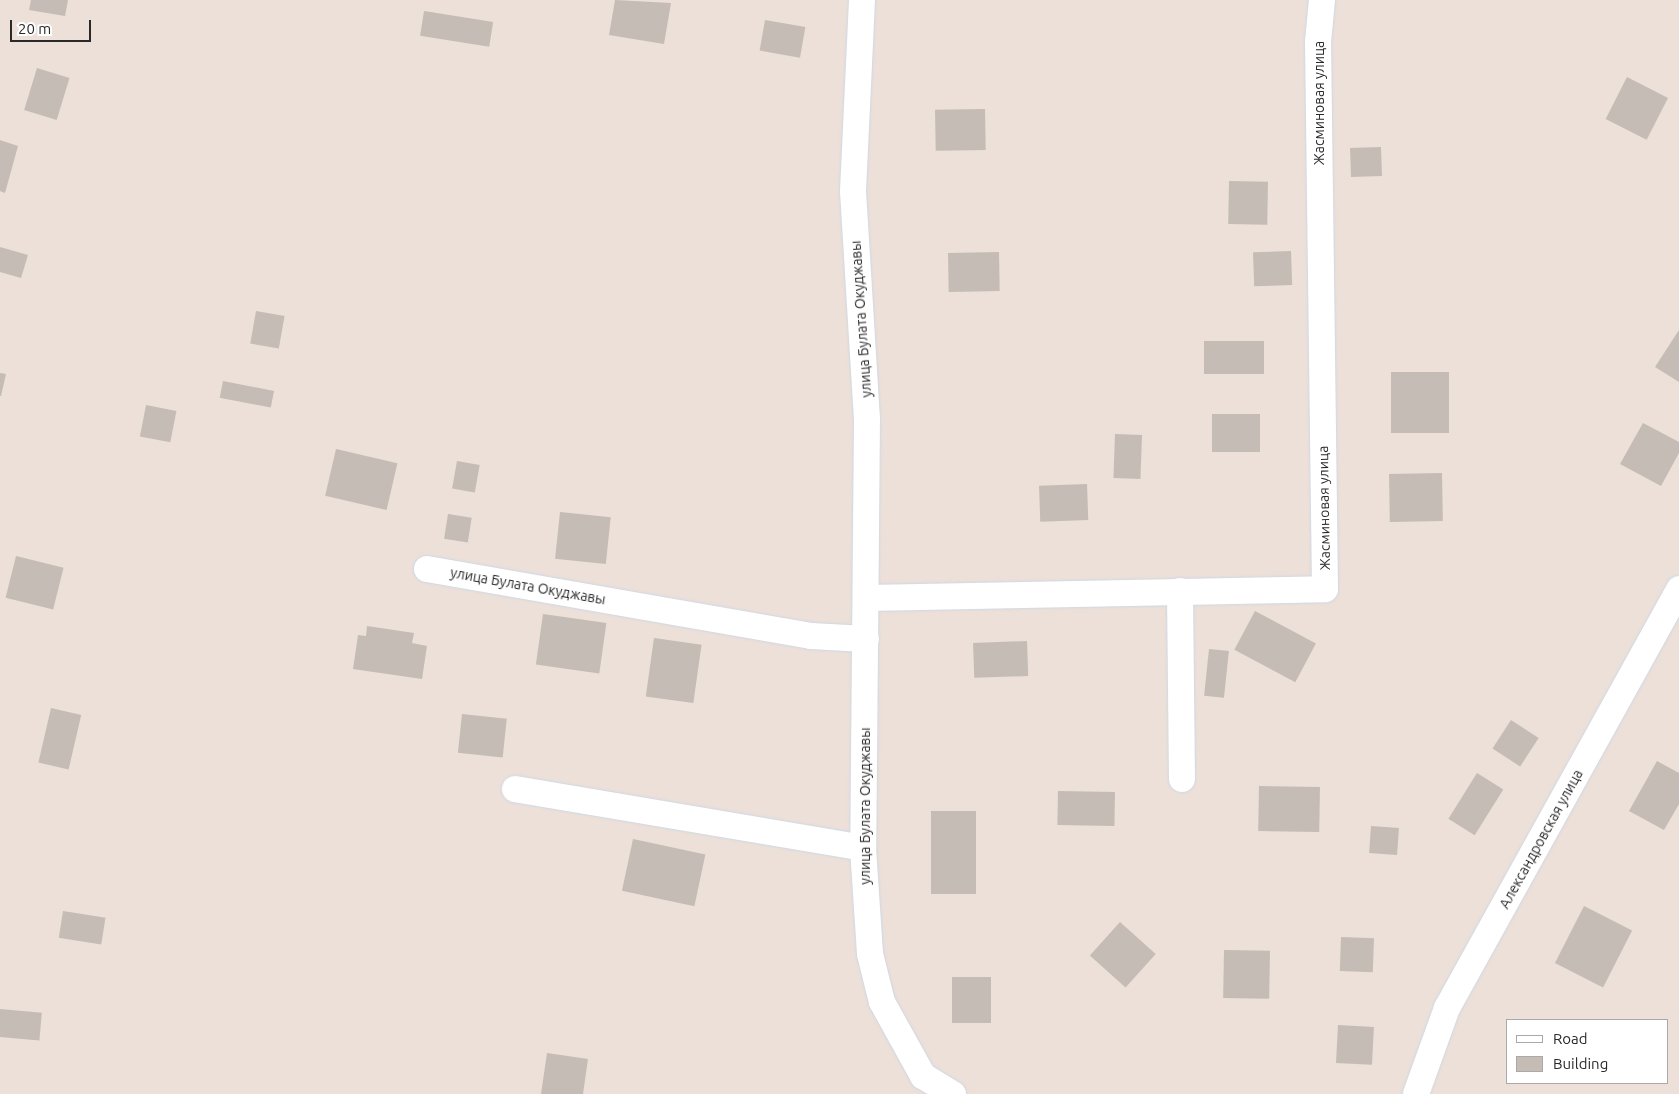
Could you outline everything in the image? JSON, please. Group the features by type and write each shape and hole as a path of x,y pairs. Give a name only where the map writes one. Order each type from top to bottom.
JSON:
{"street":[{"name":"улица Булата Окуджавы","path":"862,0 853,191 867,418 867,598 863,848 870,954 882,1002 923,1076 953,1094"},
{"name":"Жасминовая улица","path":"867,598 1325,589 1318,42 1322,0"},
{"name":"улица Булата Окуджавы","path":"426,569 811,636 866,639"},
{"name":"Александровская улица","path":"1416,1094 1447,1008 1679,589"},
{"path":"1180,591 1182,778"},
{"path":"515,789 863,848"}],"building":[{"path":"31,0 68,0 65,16 29,10"},
{"path":"615,0 671,3 664,44 609,35"},
{"path":"424,11 493,22 489,47 420,36"},
{"path":"765,20 805,27 800,58 760,51"},
{"path":"37,68 70,78 57,120 24,110"},
{"path":"1627,77 1668,98 1647,140 1606,119"},
{"path":"985,109 986,150 936,151 935,110"},
{"path":"0,140 18,146 5,193 0,191"},
{"path":"1381,147 1382,176 1351,177 1350,148"},
{"path":"1229,181 1268,182 1267,225 1228,224"},
{"path":"0,247 28,255 21,278 0,272"},
{"path":"1291,251 1292,285 1254,286 1253,252"},
{"path":"999,252 1000,291 949,292 948,253"},
{"path":"256,311 285,316 279,349 250,343"},
{"path":"1679,330 1679,382 1655,367"},
{"path":"1204,341 1264,341 1264,374 1204,374"},
{"path":"1391,372 1449,372 1449,433 1391,433"},
{"path":"0,373 6,374 1,396 0,396"},
{"path":"223,381 274,391 271,408 220,398"},
{"path":"146,405 176,411 170,442 140,436"},
{"path":"1212,414 1260,414 1260,452 1212,452"},
{"path":"1643,423 1679,442 1679,453 1661,486 1620,464"},
{"path":"1115,434 1142,435 1140,479 1113,478"},
{"path":"336,449 397,463 387,510 325,496"},
{"path":"457,461 480,465 475,493 452,489"},
{"path":"1442,473 1443,521 1390,522 1389,474"},
{"path":"1087,484 1088,520 1040,522 1039,486"},
{"path":"560,512 611,517 606,564 555,559"},
{"path":"448,514 472,518 468,542 444,539"},
{"path":"16,556 64,568 53,610 6,598"},
{"path":"1255,611 1316,643 1295,682 1234,650"},
{"path":"543,614 606,623 599,673 536,665"},
{"path":"367,626 414,633 412,643 427,646 422,679 353,669 358,635 366,636"},
{"path":"654,638 702,645 693,703 646,696"},
{"path":"1027,641 1028,676 974,678 973,643"},
{"path":"1209,649 1229,651 1224,698 1204,696"},
{"path":"51,708 81,715 69,770 38,763"},
{"path":"462,714 507,719 503,757 458,753"},
{"path":"1511,720 1539,738 1520,766 1492,749"},
{"path":"1657,761 1679,773 1679,804 1664,830 1629,811"},
{"path":"1477,773 1503,789 1475,835 1448,819"},
{"path":"1259,786 1320,787 1319,832 1258,831"},
{"path":"1058,791 1115,792 1114,826 1057,825"},
{"path":"931,811 976,811 976,894 931,894"},
{"path":"1371,826 1399,828 1397,855 1369,853"},
{"path":"633,839 705,854 694,906 622,891"},
{"path":"1584,906 1632,931 1603,988 1555,963"},
{"path":"63,911 105,918 101,944 59,938"},
{"path":"1120,922 1156,954 1126,988 1090,955"},
{"path":"1341,937 1374,938 1373,972 1340,971"},
{"path":"1224,950 1270,951 1269,999 1223,998"},
{"path":"952,977 991,977 991,1023 952,1023"},
{"path":"0,1009 42,1013 39,1041 0,1037"},
{"path":"1338,1025 1374,1027 1372,1065 1336,1063"},
{"path":"547,1053 588,1059 583,1094 541,1094"}]}
